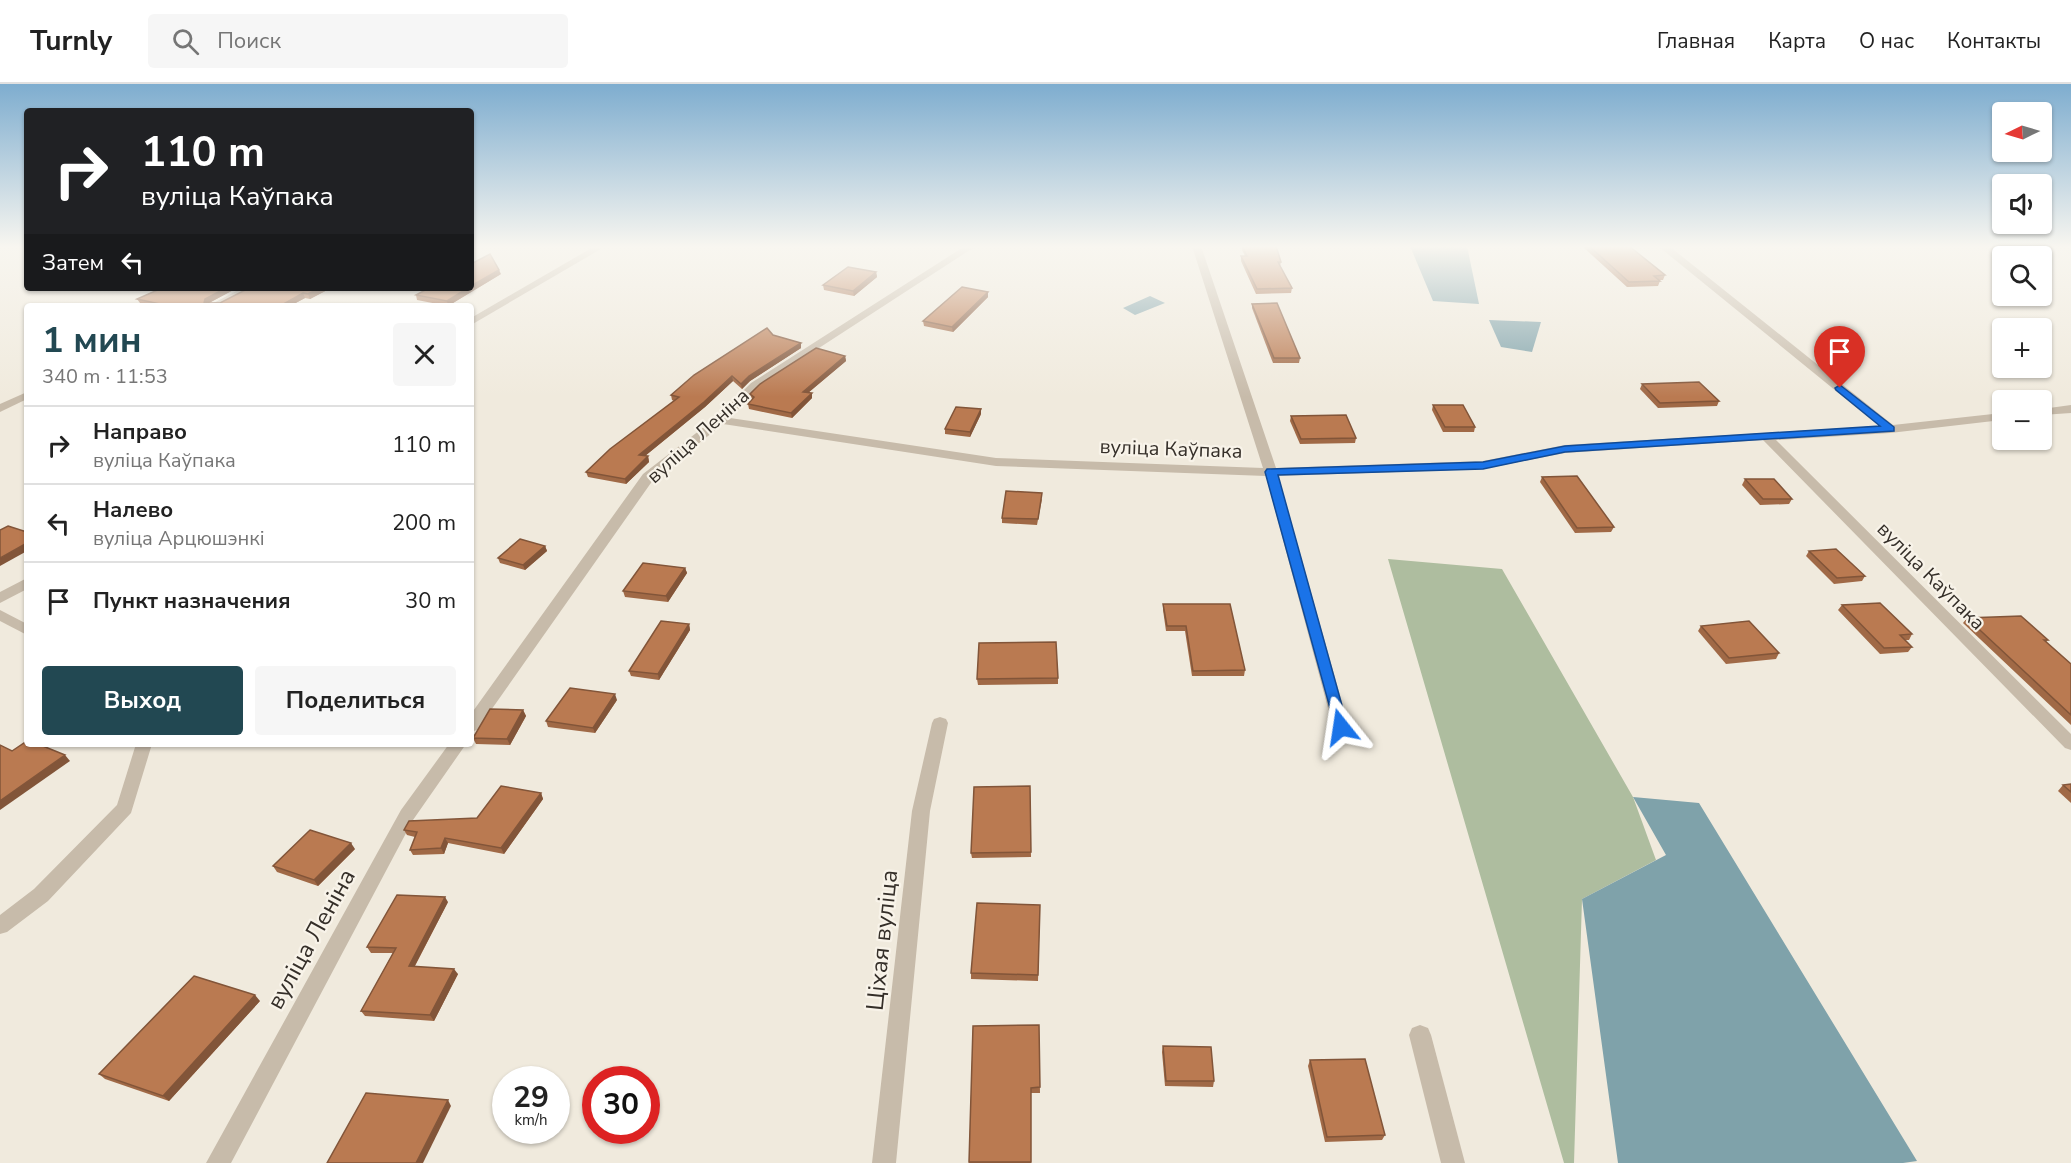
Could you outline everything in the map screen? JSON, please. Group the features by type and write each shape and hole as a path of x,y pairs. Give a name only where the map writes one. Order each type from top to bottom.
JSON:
{"street":[{"path":"219,303 233,296"},
{"path":"474,320 515,296"},
{"name":"вуліца Леніна","path":"474,722 648,477 721,420 755,385 893,296"},
{"path":"1213,296 1271,472 1341,727"},
{"path":"1725,296 1890,429"},
{"path":"0,408 24,396"},
{"path":"2052,411 2071,408"},
{"name":"вуліца Каўпака","path":"721,420 996,462 1271,472 1483,465 1565,449 1890,429 1992,417"},
{"name":"вуліца Каўпака","path":"1764,435 2071,744"},
{"path":"0,598 24,585"},
{"path":"0,615 24,628"},
{"name":"Ціхая вуліца","path":"884,1163 921,811 940,723"},
{"path":"0,926 41,895 125,808 143,747"},
{"name":"вуліца Леніна","path":"218,1163 407,815 456,747"},
{"path":"1420,1035 1453,1163"}],"green space":[{"path":"1388,559 1502,569 1633,797 1656,860 1582,899 1574,1163 1564,1163"}],"water":[{"path":"1149,296 1165,303 1135,315 1123,308"},
{"path":"1431,296 1477,296 1479,304 1433,301"},
{"path":"1489,320 1541,322 1532,352 1501,347"},
{"path":"1633,797 1699,803 1917,1161 1903,1163 1618,1163 1582,899 1666,855"}],"building":[{"path":"143,296 210,296 205,299 204,303 155,303 137,299"},
{"path":"233,296 297,296 285,303 220,303"},
{"path":"423,296 455,296 447,301"},
{"path":"951,296 984,296 952,327 923,321"},
{"path":"1277,303 1300,358 1274,358 1252,304"},
{"path":"767,328 773,335 801,343 749,376 741,384 732,376 639,455 648,456 625,479 586,472 610,449 679,397 671,395 694,375"},
{"path":"816,348 845,356 803,392 812,393 791,413 748,404 754,397 750,394 760,384"},
{"path":"1699,382 1719,401 1660,403 1642,384"},
{"path":"1433,405 1463,405 1475,427 1445,427"},
{"path":"956,407 981,409 970,432 945,429"},
{"path":"1346,415 1356,438 1301,439 1291,416"},
{"path":"1577,476 1614,527 1577,528 1542,477"},
{"path":"1745,479 1774,479 1792,499 1763,499"},
{"path":"1006,491 1042,493 1038,519 1002,518"},
{"path":"8,526 24,531 24,545 0,558 0,530"},
{"path":"520,539 545,546 523,565 498,558"},
{"path":"1836,549 1865,576 1837,578 1809,551"},
{"path":"643,563 685,568 666,596 623,591"},
{"path":"1880,603 1912,634 1900,635 1912,647 1884,648 1842,605"},
{"path":"1163,604 1230,604 1245,670 1193,671 1186,626 1167,626"},
{"path":"2021,616 2071,664 2071,715 1967,618"},
{"path":"661,621 689,624 658,674 629,671"},
{"path":"1749,621 1779,653 1729,658 1701,626"},
{"path":"1056,642 1058,678 977,679 979,643"},
{"path":"570,688 615,694 593,728 546,721"},
{"path":"490,709 523,710 507,739 474,736"},
{"path":"24,743 24,747 45,747 65,755 0,801 0,745 12,751"},
{"path":"2071,784 2071,792 2063,785"},
{"path":"501,786 541,793 501,848 445,838 441,848 410,850 417,832 404,830 409,821 477,818"},
{"path":"1030,786 1031,852 971,853 974,787"},
{"path":"310,830 351,843 314,880 273,866"},
{"path":"397,895 445,897 409,966 454,969 430,1015 361,1011 396,948 367,947"},
{"path":"977,903 1040,905 1038,975 971,973"},
{"path":"194,976 255,995 163,1096 99,1074"},
{"path":"1039,1025 1040,1087 1031,1088 1031,1162 969,1162 973,1026"},
{"path":"1163,1046 1211,1047 1214,1081 1166,1081"},
{"path":"1365,1059 1385,1135 1327,1137 1310,1060"},
{"path":"366,1093 448,1100 416,1163 327,1163"}],"route":[{"path":"1341,727 1271,472 1483,465 1565,449 1890,429 1840,388"}]}
